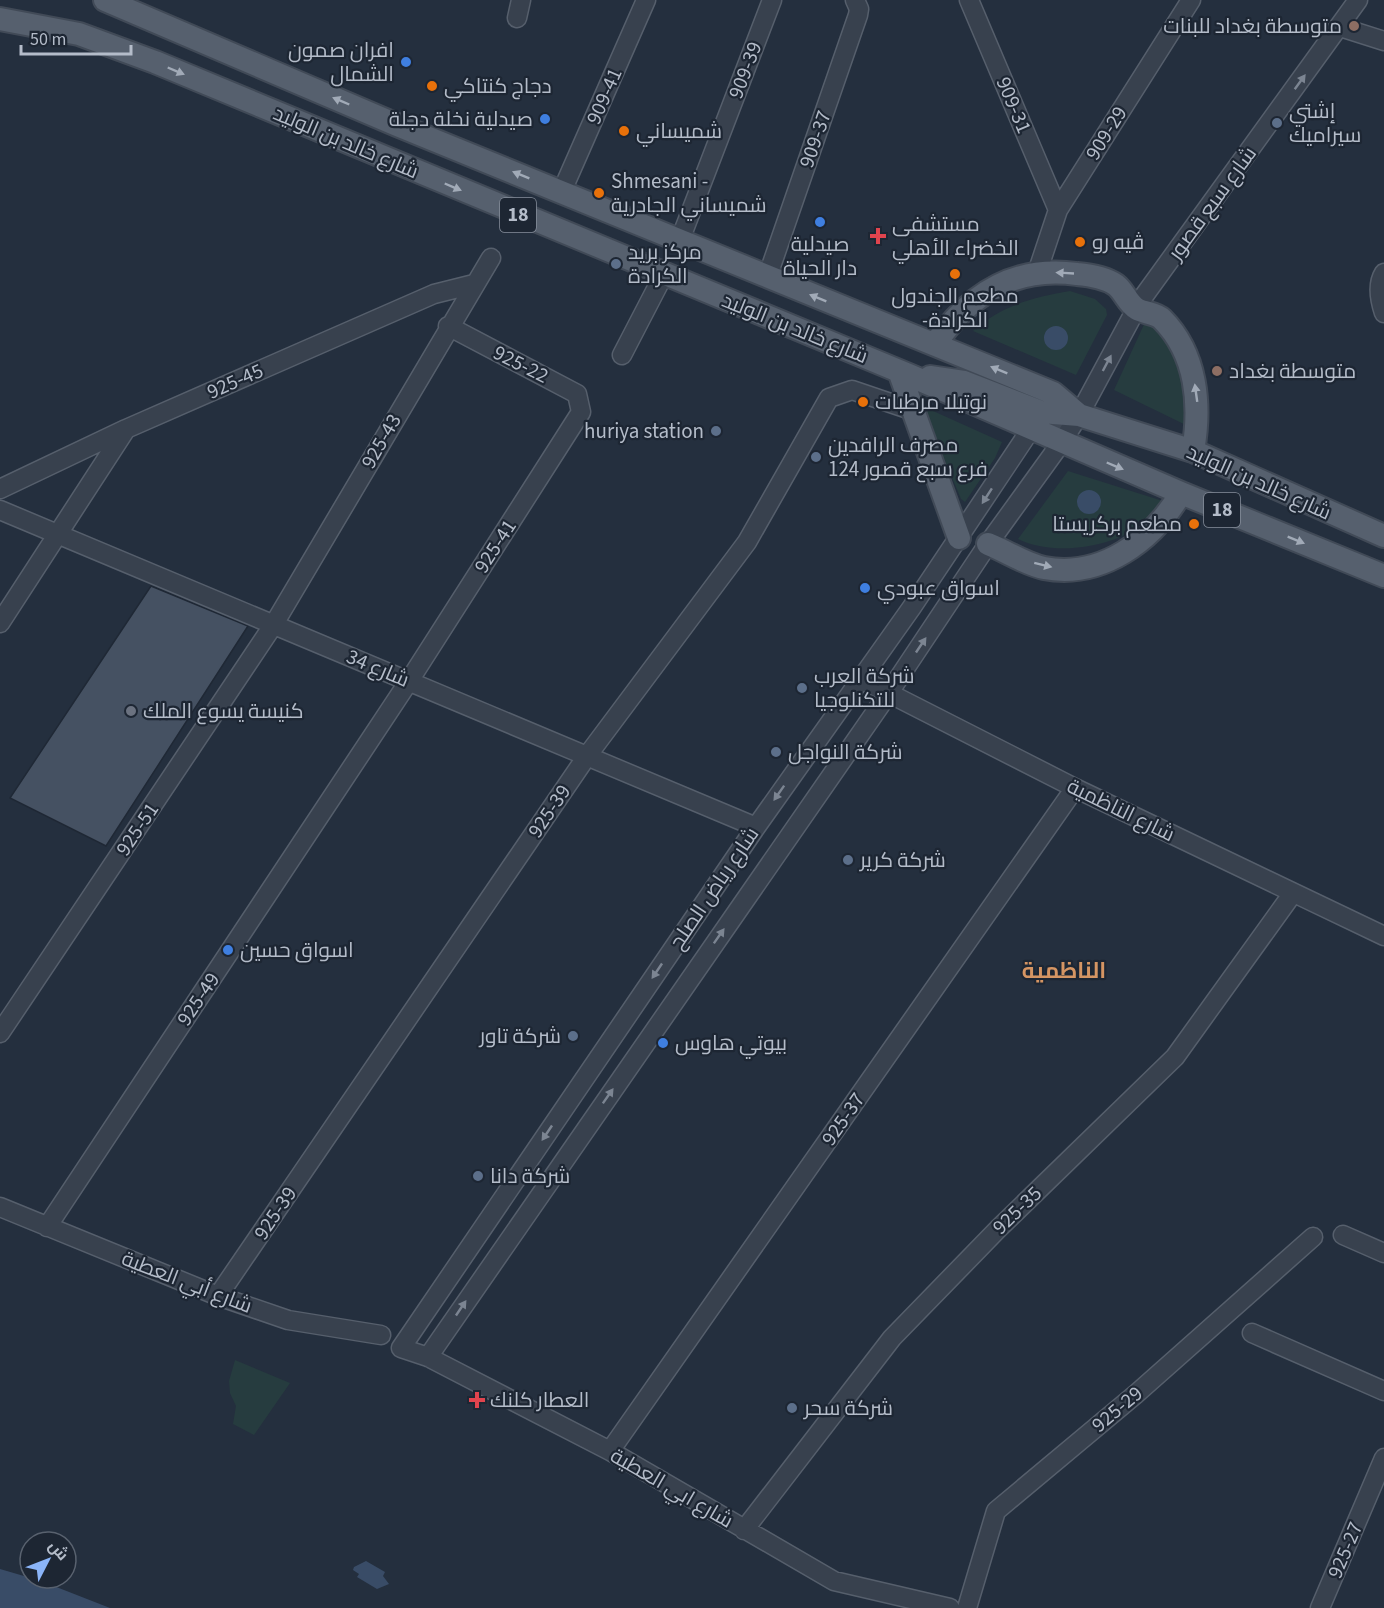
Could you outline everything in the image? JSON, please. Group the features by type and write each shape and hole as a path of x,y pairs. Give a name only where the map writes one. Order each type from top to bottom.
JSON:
{"main road":[{"name":"شارع خالد بن الوليد","path":"105,0 398,125 562,191 767,278 935,344 1021,391"},
{"name":"شارع خالد بن الوليد","path":"0,19 79,34 155,62 905,373 1031,429 1070,428 1180,493 1384,576"},
{"path":"935,344 953,318 978,296 1006,281 1037,273 1064,272 1091,276 1116,285 1136,309 1161,317 1178,340 1190,366 1197,394 1193,451 1168,451 1110,434 1070,428 1021,391 905,373 911,410 959,538"},
{"name":"شارع خالد بن الوليد","path":"1193,451 1384,536"},
{"path":"988,544 1043,568 1089,566 1110,559 1140,543 1166,517 1180,493"}],"street":[{"path":"517,18 521,0"},
{"name":"909-41","path":"562,191 646,0"},
{"name":"909-39","path":"680,240 772,0"},
{"name":"909-37","path":"767,278 858,15 859,9 855,0"},
{"name":"909-29","path":"1037,273 1058,210 1191,0"},
{"name":"شارع سبع قصور","path":"1070,428 1136,309 1358,0"},
{"name":"909-31","path":"974,4 1058,210"},
{"path":"1340,27 1384,41"},
{"name":"925-43","path":"274,624 448,326 491,258"},
{"path":"1384,273 1381,278 1380,295 1384,313"},
{"path":"622,356 664,274"},
{"name":"925-45","path":"0,489 126,429 434,294 474,284"},
{"name":"925-22","path":"448,326 577,394 581,412"},
{"name":"925-39","path":"218,1296 587,756 747,542 829,398 852,390 911,410"},
{"name":"925-41","path":"409,681 581,412"},
{"name":"شارع رياض الصلح","path":"428,1357 1070,428"},
{"path":"0,623 126,429"},
{"name":"شارع رياض الصلح","path":"401,1348 756,827 959,538 1031,429"},
{"name":"شارع 34","path":"0,510 756,827"},
{"name":"925-51","path":"0,1033 274,624"},
{"name":"شارع الناظمية","path":"861,679 1076,788 1384,936"},
{"name":"925-49","path":"48,1227 409,681"},
{"name":"925-37","path":"610,1451 1076,788"},
{"name":"925-35","path":"744,1530 892,1338 998,1229 1175,1057 1293,892"},
{"path":"530,1159 545,1174 554,1173"},
{"name":"شارع أبي العطية","path":"0,1207 218,1296 288,1320 381,1335"},
{"path":"1343,1235 1384,1253"},
{"name":"925-29","path":"967,1608 996,1511 1136,1394 1313,1237"},
{"path":"1252,1333 1384,1391"},
{"name":"شارع ابي العطية","path":"401,1348 428,1357 610,1451 834,1581 950,1608"},
{"name":"925-27","path":"1320,1608 1384,1458"}],"green space":[{"path":"1070,291 1095,299 1106,309 1107,315 1076,375 973,331 994,315 1018,304"},
{"path":"1146,320 1167,342 1180,369 1192,428 1114,390"},
{"path":"922,406 1002,442 995,458 965,502 961,499"},
{"path":"1068,471 1166,502 1131,531 1118,538 1094,545 1054,548 1018,539"},
{"path":"235,1360 290,1383 254,1435 233,1424 236,1406 230,1393 229,1381"}],"water":[{"path":"1056,326 1064,330 1068,338 1064,346 1056,350 1048,346 1044,338 1048,330"},
{"path":"1089,490 1097,494 1101,502 1097,510 1089,514 1081,510 1077,502 1081,494"},
{"path":"366,1561 385,1572 383,1576 389,1584 377,1589 357,1577 359,1574 353,1570 354,1567"},
{"path":"0,1569 18,1574 18,1590 64,1590 110,1608 0,1608"}],"building":[{"name":"كنيسة يسوع الملك","path":"151,586 248,626 106,846 10,798"}],"place":[{"name":"متوسطة بغداد للبنات","path":"1354,26"},
{"name":"افران صمون الشمال","path":"406,62"},
{"name":"دجاج كنتاكي","path":"432,86"},
{"name":"صيدلية نخلة دجلة","path":"545,119"},
{"name":"إشتي سيراميك","path":"1277,123"},
{"name":"شميساني","path":"624,131"},
{"name":"Shmesani - شميساني الجادرية","path":"599,193"},
{"name":"صيدلية دار الحياة","path":"820,222"},
{"name":"مستشفى الخضراء الأهلي","path":"878,236"},
{"name":"ڤيه رو","path":"1080,242"},
{"name":"مركز بريد الكرادة","path":"616,264"},
{"name":"مطعم الجندول -الكرادة","path":"955,274"},
{"name":"متوسطة بغداد","path":"1217,371"},
{"name":"نوتيلا مرطبات","path":"863,402"},
{"name":"huriya station","path":"716,431"},
{"name":"مصرف الرافدين فرع سبع قصور 124","path":"816,457"},
{"name":"مطعم بركريستا","path":"1194,524"},
{"name":"اسواق عبودي","path":"865,588"},
{"name":"شركة العرب للتكنلوجيا","path":"802,688"},
{"name":"كنيسة يسوع الملك","path":"131,711"},
{"name":"شركة النواجل","path":"776,752"},
{"name":"شركة كرير","path":"848,860"},
{"name":"اسواق حسين","path":"228,950"},
{"name":"شركة تاور","path":"573,1036"},
{"name":"بيوتي هاوس","path":"663,1043"},
{"name":"شركة دانا","path":"478,1176"},
{"name":"العطار كلنك","path":"477,1400"},
{"name":"شركة سحر","path":"792,1408"}],"district":[{"name":"الناظمية","path":"1064,971"}]}
